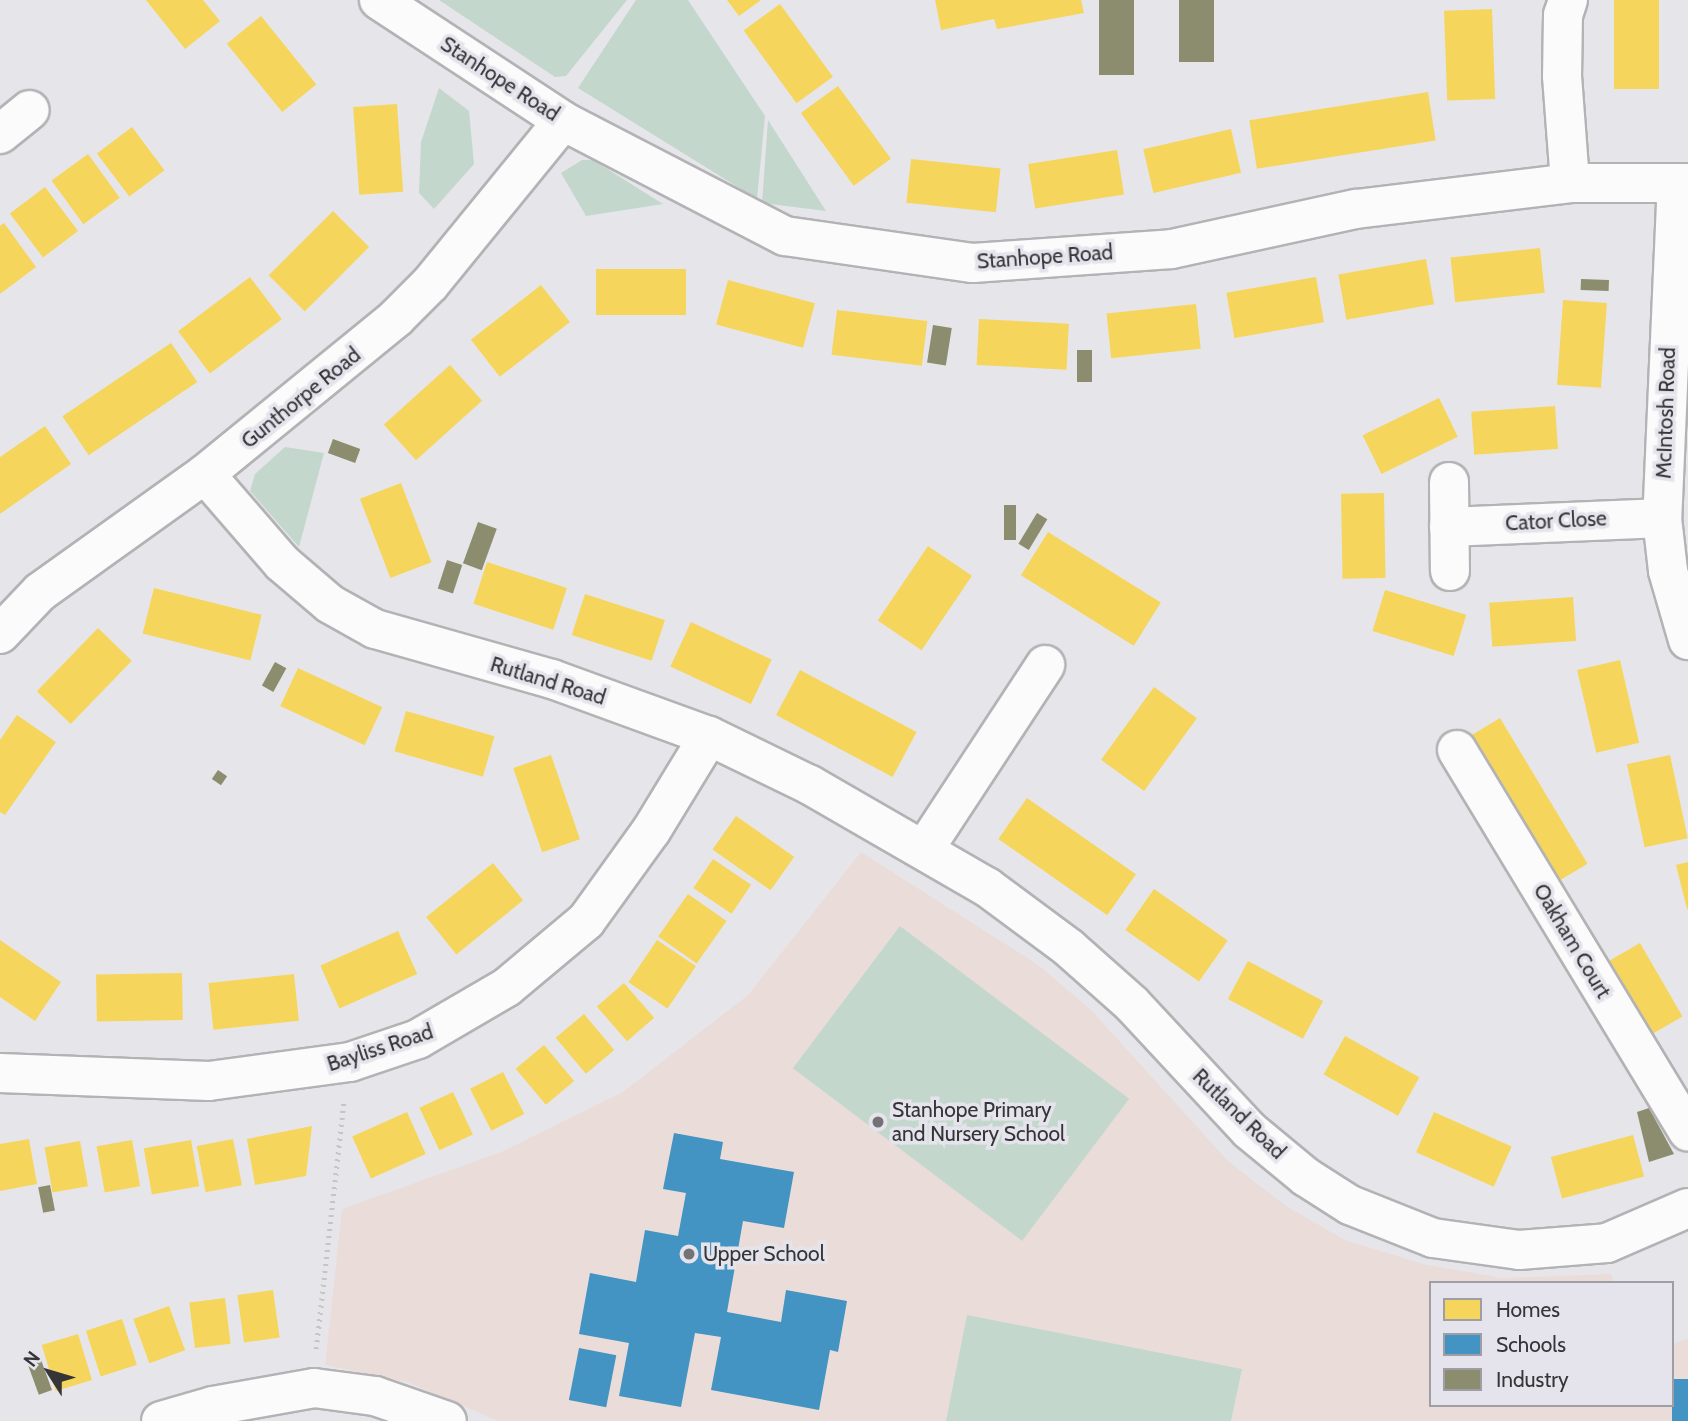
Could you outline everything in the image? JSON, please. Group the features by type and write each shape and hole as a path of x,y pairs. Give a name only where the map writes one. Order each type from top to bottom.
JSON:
{"street":[{"name":"Stanhope Road","path":"379,0 563,121 785,236 972,263 1171,249 1356,209 1570,183 1681,183"},
{"path":"1568,0 1563,15 1562,76 1570,183"},
{"path":"0,134 30,110"},
{"name":"Gunthorpe Road","path":"0,634 40,593 205,474 396,318 430,284 563,121"},
{"name":"McIntosh Road","path":"1681,183 1676,203 1677,386 1662,517 1668,571 1688,640"},
{"name":"Rutland Road","path":"205,474 282,563 330,604 375,629 552,679 709,736 925,848 1069,948 1132,1004 1249,1130 1306,1177 1350,1205 1433,1238 1518,1250 1607,1243 1688,1208"},
{"path":"1449,482 1450,571"},
{"name":"Cator Close","path":"1449,527 1662,517"},
{"path":"925,848 1045,665"},
{"name":"Bayliss Road","path":"0,1073 209,1081 350,1062 418,1040 459,1019 548,956 586,921 612,888 709,736"},
{"name":"Oakham Court","path":"1457,750 1688,1132"},
{"path":"161,1421 213,1406 314,1388 375,1396 447,1421"}],"path":[{"path":"314,1388 350,1062"}],"shaded area":[{"name":"Stanhope Primary and Nursery School","path":"861,852 1037,964 1092,1011 1228,1161 1286,1206 1345,1240 1423,1264 1502,1278 1611,1274 1613,1281 1429,1281 1429,1407 1674,1407 1674,1343 1688,1339 1688,1421 498,1421 407,1382 325,1365 342,1209 501,1152 623,1092 748,995"}],"green space":[{"path":"439,0 627,0 566,76 555,77"},
{"path":"636,0 688,0 765,116 757,199 578,88"},
{"path":"439,88 469,111 474,164 434,209 419,193 421,142"},
{"path":"768,120 826,211 762,203"},
{"path":"582,160 593,160 663,204 586,216 561,173"},
{"path":"285,447 324,453 299,547 250,491 255,474"},
{"path":"900,926 1129,1099 1022,1241 793,1068"},
{"path":"967,1315 1242,1369 1231,1421 946,1421"}],"building: Homes":[{"path":"146,0 203,0 220,21 185,49"},
{"path":"727,0 761,0 739,16"},
{"path":"935,0 1081,0 1084,13 997,29 994,19 941,30"},
{"path":"1614,0 1659,0 1659,89 1614,89"},
{"path":"780,4 833,77 796,103 744,30"},
{"path":"1492,9 1495,99 1447,101 1444,11"},
{"path":"261,16 316,84 282,112 227,44"},
{"path":"838,86 891,159 854,186 801,113"},
{"path":"1428,92 1436,140 1257,169 1249,120"},
{"path":"397,104 403,192 359,195 353,107"},
{"path":"132,127 164,170 129,197 97,153"},
{"path":"1231,129 1241,173 1153,193 1143,149"},
{"path":"1117,150 1124,194 1035,209 1028,164"},
{"path":"88,154 120,198 83,224 52,180"},
{"path":"911,159 1001,168 996,212 906,203"},
{"path":"45,187 78,231 43,257 10,213"},
{"path":"333,211 369,247 305,311 269,275"},
{"path":"4,223 36,267 0,294 0,226"},
{"path":"1540,248 1545,293 1455,302 1450,257"},
{"path":"1426,259 1434,304 1346,320 1338,274"},
{"path":"596,269 686,269 686,315 596,315"},
{"path":"250,277 282,319 210,373 178,331"},
{"path":"1316,277 1324,322 1234,338 1226,293"},
{"path":"728,280 815,303 803,348 716,324"},
{"path":"541,285 570,322 500,377 471,340"},
{"path":"1563,300 1607,303 1601,388 1557,385"},
{"path":"1196,304 1201,349 1111,358 1106,313"},
{"path":"837,310 927,321 922,366 832,355"},
{"path":"979,319 1069,324 1066,370 977,365"},
{"path":"171,343 197,382 89,455 62,416"},
{"path":"450,365 482,401 416,460 384,425"},
{"path":"1439,398 1458,437 1381,474 1363,435"},
{"path":"1555,406 1558,449 1474,455 1471,412"},
{"path":"45,426 71,464 0,514 0,457"},
{"path":"401,483 431,562 390,578 360,499"},
{"path":"1384,493 1385,578 1342,579 1341,494"},
{"path":"1048,532 1161,602 1134,646 1021,575"},
{"path":"928,546 972,576 922,650 878,621"},
{"path":"487,562 567,588 553,630 473,604"},
{"path":"154,588 262,615 250,660 143,634"},
{"path":"1385,590 1466,615 1454,656 1372,631"},
{"path":"585,594 665,620 652,661 572,635"},
{"path":"1573,597 1576,641 1492,647 1489,603"},
{"path":"691,622 772,660 751,704 670,666"},
{"path":"98,628 132,661 71,724 37,691"},
{"path":"1620,660 1639,743 1596,753 1577,670"},
{"path":"298,668 382,707 365,745 280,706"},
{"path":"800,670 917,732 893,777 776,715"},
{"path":"1154,687 1197,718 1144,791 1101,760"},
{"path":"406,711 494,736 483,777 394,751"},
{"path":"17,715 56,742 5,815 0,812 0,740"},
{"path":"1500,718 1588,864 1551,886 1463,740"},
{"path":"551,755 580,839 542,852 513,768"},
{"path":"1670,755 1688,838 1645,847 1627,764"},
{"path":"1027,798 1136,874 1107,915 998,839"},
{"path":"736,816 794,857 771,890 712,850"},
{"path":"713,859 751,885 732,914 693,888"},
{"path":"1688,862 1688,909 1687,909 1676,865"},
{"path":"493,863 523,900 456,954 426,917"},
{"path":"1154,889 1228,941 1199,982 1125,930"},
{"path":"688,894 727,921 697,964 658,937"},
{"path":"398,931 417,974 339,1009 320,966"},
{"path":"0,940 61,982 35,1021 0,997"},
{"path":"657,940 696,966 667,1009 628,982"},
{"path":"1640,943 1682,1017 1644,1039 1602,965"},
{"path":"1248,961 1323,1001 1303,1039 1228,999"},
{"path":"182,973 183,1020 97,1021 96,975"},
{"path":"294,974 299,1021 213,1030 208,983"},
{"path":"624,983 654,1018 627,1041 597,1007"},
{"path":"584,1014 614,1050 586,1074 556,1038"},
{"path":"1345,1036 1419,1077 1398,1116 1324,1074"},
{"path":"544,1045 574,1081 546,1105 516,1069"},
{"path":"503,1072 524,1114 491,1131 470,1089"},
{"path":"453,1092 473,1135 439,1150 419,1108"},
{"path":"407,1112 426,1154 371,1178 352,1136"},
{"path":"1434,1112 1512,1147 1494,1187 1416,1152"},
{"path":"312,1126 306,1176 255,1185 247,1139"},
{"path":"1633,1135 1644,1177 1562,1199 1551,1157"},
{"path":"29,1139 37,1184 0,1191 0,1144"},
{"path":"233,1139 242,1185 206,1192 197,1146"},
{"path":"132,1140 140,1186 105,1193 97,1146"},
{"path":"191,1140 199,1186 152,1195 144,1148"},
{"path":"80,1141 88,1186 53,1193 45,1147"},
{"path":"273,1290 280,1338 244,1343 237,1295"},
{"path":"225,1298 231,1344 195,1348 189,1302"},
{"path":"169,1306 185,1350 149,1363 133,1319"},
{"path":"122,1319 137,1365 101,1376 86,1331"},
{"path":"78,1334 92,1380 56,1391 42,1345"}],"building: Schools":[{"name":"Upper School","path":"674,1133 723,1142 720,1159 794,1172 784,1228 743,1221 727,1312 781,1322 786,1290 847,1301 838,1352 830,1350 819,1410 711,1390 721,1337 695,1333 681,1407 619,1396 629,1343 579,1334 590,1273 636,1282 645,1230 678,1236 686,1193 663,1189"},
{"path":"579,1348 616,1355 606,1407 569,1400"},
{"path":"1674,1379 1688,1379 1688,1421 1672,1421"}],"building: Industry":[{"path":"1099,0 1134,0 1134,75 1099,75"},
{"path":"1179,0 1214,0 1214,62 1179,62"},
{"path":"1581,279 1609,280 1609,291 1581,290"},
{"path":"933,325 952,328 946,366 927,363"},
{"path":"1077,350 1092,350 1092,382 1077,382"},
{"path":"333,439 360,449 355,463 328,453"},
{"path":"1004,505 1016,505 1016,540 1004,540"},
{"path":"1037,513 1047,519 1029,550 1018,544"},
{"path":"478,522 497,529 482,570 463,563"},
{"path":"447,560 462,565 453,593 438,589"},
{"path":"275,662 286,668 273,692 262,686"},
{"path":"218,770 227,776 221,785 212,779"},
{"path":"1649,1108 1674,1154 1649,1162 1637,1112"},
{"path":"50,1185 55,1211 43,1213 38,1187"},
{"path":"40,1357 52,1390 39,1395 27,1362"}],"place":[{"name":"Stanhope Primary and Nursery School","path":"878,1122"},
{"name":"Upper School","path":"689,1254"}]}
